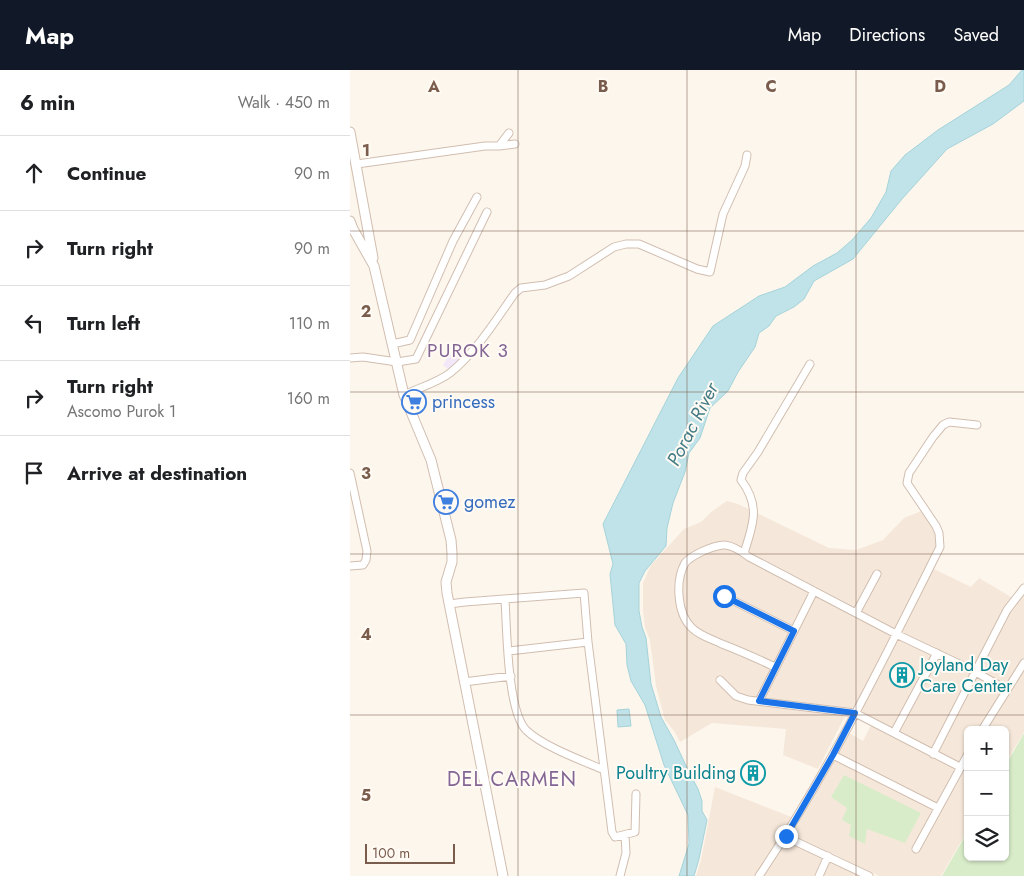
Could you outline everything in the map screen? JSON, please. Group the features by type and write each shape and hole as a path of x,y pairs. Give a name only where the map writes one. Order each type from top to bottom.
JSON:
{"street":[{"path":"350,132 374,266 404,395 432,460 450,540 452,562 446,582 449,604 503,876"},
{"path":"499,146 509,133"},
{"path":"357,164 485,146 515,144"},
{"path":"404,395 448,374 454,369 484,338 515,293 521,288 545,285 569,276 614,246 639,244 697,269 710,272 723,214 745,166 747,155"},
{"path":"392,344 410,340 453,241 477,197"},
{"path":"350,358 364,357 397,362 416,360 487,212"},
{"path":"350,220 353,230 374,266"},
{"path":"744,553 755,511 750,494 741,480 743,473 758,452 810,364"},
{"path":"759,876 786,836 833,755 940,547 939,533 936,526 907,483 911,470 943,425 949,422 976,425"},
{"path":"350,473 367,551 366,560 363,565 350,566"},
{"path":"775,666 700,634 684,619 680,607 679,591 683,569 686,562 692,556 721,544 728,544 896,634 974,671 1007,690"},
{"path":"856,613 877,574"},
{"path":"933,754 1007,610 1024,588"},
{"path":"759,701 814,591"},
{"path":"449,604 584,594 604,770 612,832 615,837 635,832 636,794"},
{"path":"724,596 794,631"},
{"path":"505,600 513,697 519,718 528,732 604,770"},
{"path":"508,651 588,642"},
{"path":"894,733 937,653"},
{"path":"984,726 1024,663"},
{"path":"464,682 511,676"},
{"path":"720,680 736,696 748,700 855,713 960,767"},
{"path":"833,755 938,808"},
{"path":"916,849 964,760"},
{"path":"620,876 626,853 625,835"},
{"path":"786,836 869,876"},
{"path":"819,876 828,856"}],"shaded area":[{"path":"454,347 464,353 450,371 443,365"},
{"path":"727,501 738,504 829,548 856,550 883,540 904,518 924,510 933,525 937,540 937,547 928,563 934,569 971,587 979,578 1016,602 1024,592 1024,660 983,726 964,726 964,758 959,765 860,713 846,714 818,769 783,755 786,729 712,723 680,742 665,720 656,686 650,640 645,628 643,583 651,565 684,529 701,522"},
{"path":"1024,666 1024,732 1009,757 1009,726 987,726"},
{"path":"872,723 957,768 939,806 835,752 846,731 863,741"},
{"path":"833,757 936,808 964,764 964,837 941,876 879,876 827,851 825,855 790,838"},
{"path":"715,787 794,818 757,876 696,876 701,860"},
{"path":"787,838 823,857 814,876 761,876"},
{"path":"826,856 869,876 816,876"}],"green space":[{"path":"1024,733 1024,876 942,876 964,838 964,861 1009,861 1009,759"},
{"path":"844,775 921,813 905,843 867,829 865,844 849,836 851,825 842,820 847,808 831,797"}],"water":[{"name":"Porac River","path":"1024,70 1024,101 993,124 947,149 902,199 853,259 814,281 804,299 794,307 776,316 769,326 759,333 755,347 728,391 710,408 700,438 689,453 685,472 673,503 667,528 666,546 645,571 639,583 639,611 646,638 651,684 661,717 698,789 702,801 702,811 707,820 694,876 679,876 689,844 688,815 664,765 645,705 631,681 627,665 626,644 615,625 610,574 613,564 603,524 678,378 713,326 759,296 785,287 813,266 837,253 852,240 871,218 886,192 891,171 905,155 938,130 1009,85"},
{"path":"629,709 631,726 618,727 617,710"}],"place":[{"name":"princess","path":"414,402"},
{"name":"gomez","path":"446,502"},
{"name":"Joyland Day Care Center","path":"902,675"},
{"name":"Poultry Building","path":"753,773"}],"district":[{"name":"PUROK 3","path":"468,350"},
{"name":"DEL CARMEN","path":"512,779"}],"route":[{"path":"724,596 794,631 759,701 855,713 786,836"}]}
